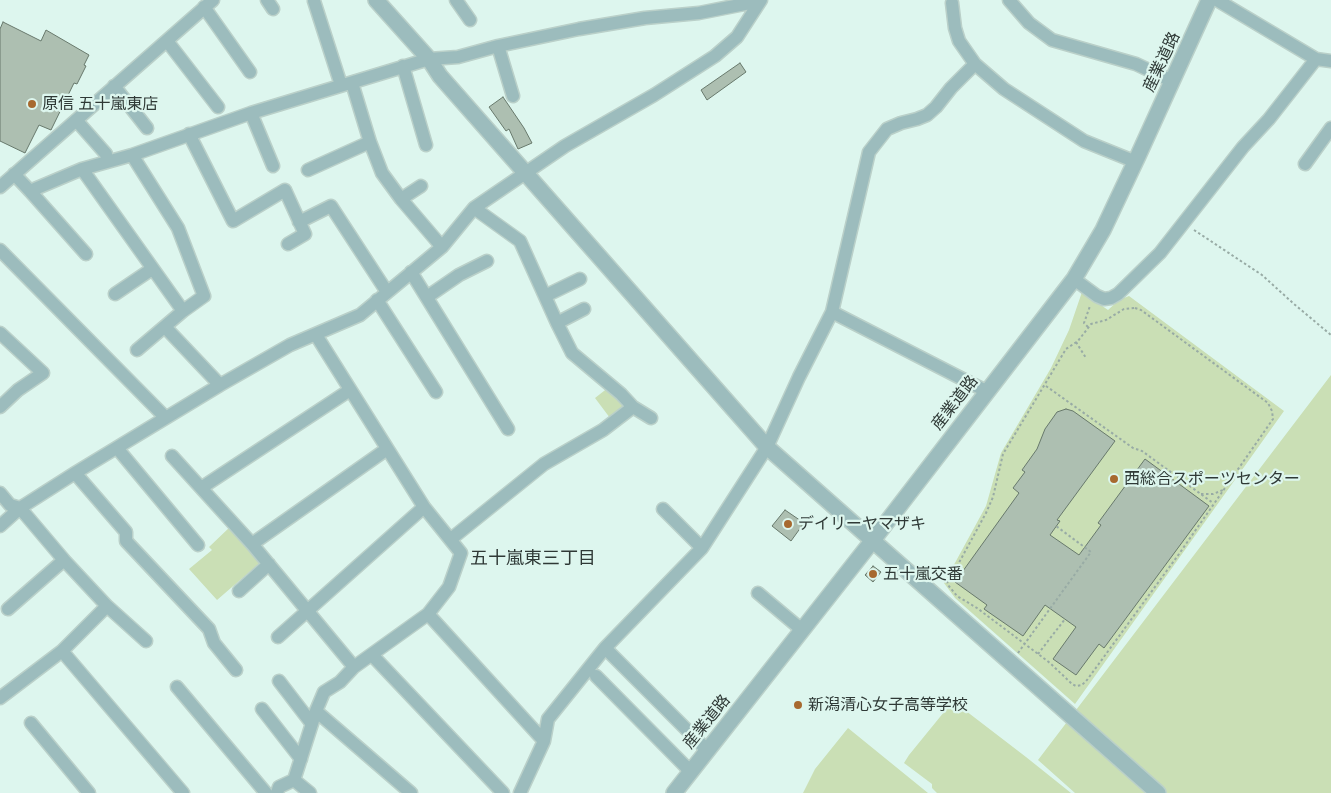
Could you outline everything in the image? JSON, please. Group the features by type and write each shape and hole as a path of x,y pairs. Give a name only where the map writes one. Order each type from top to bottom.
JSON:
{"street":[{"path":"376,0 429,59 440,76 767,447 1158,793"},
{"path":"456,0 470,20"},
{"path":"30,191 82,169 132,155 251,113 429,59 458,57 498,46 626,21 699,13 760,0"},
{"path":"0,526 20,508 220,385 290,345 360,315 442,248 474,208 565,146 654,95 715,56 737,37 760,0"},
{"path":"1009,0 1029,23 1052,40 1136,64 1172,81"},
{"name":"産業道路","path":"674,793 873,540 1074,279 1103,230 1136,162 1209,0"},
{"path":"1216,0 1316,59 1331,61"},
{"path":"314,1 382,173 400,199 442,248"},
{"path":"951,1 959,41 975,64 1004,89 1084,141 1136,162"},
{"path":"0,187 167,41 207,3 250,72"},
{"path":"167,41 218,107"},
{"path":"498,46 513,96"},
{"path":"1074,279 1097,296 1111,298 1118,294 1160,253 1243,147 1269,120 1316,59"},
{"path":"520,793 544,740 548,719 605,648 702,548 767,447 799,377 832,312 869,152 887,129 922,117 936,107 951,88 975,64"},
{"path":"403,66 426,144"},
{"path":"114,86 147,128"},
{"path":"251,113 273,166"},
{"path":"76,120 106,154"},
{"path":"1306,164 1331,128"},
{"path":"189,134 233,221 285,190 305,234 288,244"},
{"path":"308,170 370,142"},
{"path":"132,155 178,228 204,296 137,350"},
{"path":"82,169 183,311"},
{"path":"14,174 86,254"},
{"path":"400,199 421,186"},
{"path":"299,222 331,206 436,392"},
{"path":"474,208 520,241 572,353 621,394 632,407 650,418"},
{"path":"0,250 165,418"},
{"path":"427,297 459,275 487,261"},
{"path":"115,294 152,269"},
{"path":"412,272 508,429"},
{"path":"545,296 580,279"},
{"path":"557,323 584,309"},
{"path":"832,312 986,391"},
{"path":"165,327 220,385"},
{"path":"0,333 43,373 18,390 0,408"},
{"path":"277,793 279,787 294,780 324,692 340,682 354,667 428,614 449,586 461,553 424,507 316,335"},
{"path":"201,488 350,390"},
{"path":"451,539 544,464 603,430 632,407"},
{"path":"117,448 198,545"},
{"path":"252,544 387,449"},
{"path":"172,456 252,544 354,667"},
{"path":"75,473 126,532 126,541 209,629 214,643 236,670"},
{"path":"0,493 10,505 20,508 64,560 107,606 146,641"},
{"path":"278,637 424,507"},
{"path":"664,509 702,548"},
{"path":"8,609 64,560"},
{"path":"239,590 269,564"},
{"path":"758,593 802,630"},
{"path":"0,698 62,651 107,606"},
{"path":"428,614 544,740"},
{"path":"605,648 707,750"},
{"path":"62,651 183,793"},
{"path":"372,655 503,793"},
{"path":"596,676 690,771"},
{"path":"279,681 312,724"},
{"path":"177,687 266,793"},
{"path":"262,709 301,759"},
{"path":"316,711 411,793"},
{"path":"31,723 89,793"},
{"path":"294,780 310,793"}],"path":[{"path":"1183,223 1262,275 1331,335"},
{"path":"1088,326 1084,322 1087,312 1097,296"},
{"path":"1135,308 1142,310 1268,403 1272,411 1272,422 1104,657 1079,686 1072,684 1050,663 977,608 957,596 947,581 986,513 993,497 1003,454 1046,386 1066,349 1076,342 1088,326 1106,320 1124,309 1135,308"},
{"path":"1076,342 1086,358"},
{"path":"1046,386 1133,448 1142,451 1214,504"},
{"path":"1200,494 1213,494 1224,490"},
{"path":"1025,645 1091,552 1056,526"},
{"path":"1038,654 1065,619"}],"green space":[{"name":"西総合スポーツセンター","path":"1082,292 1108,310 1119,300 1129,296 1284,411 1075,704 955,598 944,583 986,506 1001,453 1051,368 1069,330"},
{"path":"1331,375 1331,793 1075,793 1038,760"},
{"path":"609,387 625,407 610,418 595,398"},
{"path":"231,526 261,562 217,600 189,569 212,550 209,547"},
{"path":"953,701 1071,793 937,793 932,788 932,784 904,763"},
{"path":"848,728 928,793 803,793 815,769"}],"building":[{"name":"原信 五十嵐東店","path":"3,22 41,41 46,30 89,55 77,84 74,83 51,130 39,125 25,153 0,141 0,29"},
{"path":"740,63 746,72 707,100 701,90"},
{"path":"503,97 532,143 518,149 509,129 506,131 489,107"},
{"path":"1066,409 1073,411 1115,441 1057,520 1060,521 1050,535 1079,555 1101,525 1098,523 1145,459 1209,506 1104,648 1099,644 1076,675 1053,659 1076,627 1045,605 1023,636 984,609 987,605 955,582 1019,493 1013,488 1025,472 1022,470 1037,449 1045,429 1057,412"},
{"name":"デイリーヤマザキ","path":"785,510 804,523 791,541 772,526"},
{"name":"五十嵐交番","path":"873,566 881,572 873,582 865,575"}],"place":[{"name":"原信 五十嵐東店","path":"32,104"},
{"name":"西総合スポーツセンター","path":"1114,479"},
{"name":"デイリーヤマザキ","path":"788,524"},
{"name":"五十嵐交番","path":"873,574"},
{"name":"新潟清心女子高等学校","path":"798,705"}],"district":[{"name":"五十嵐東三丁目","path":"533,559"}]}
